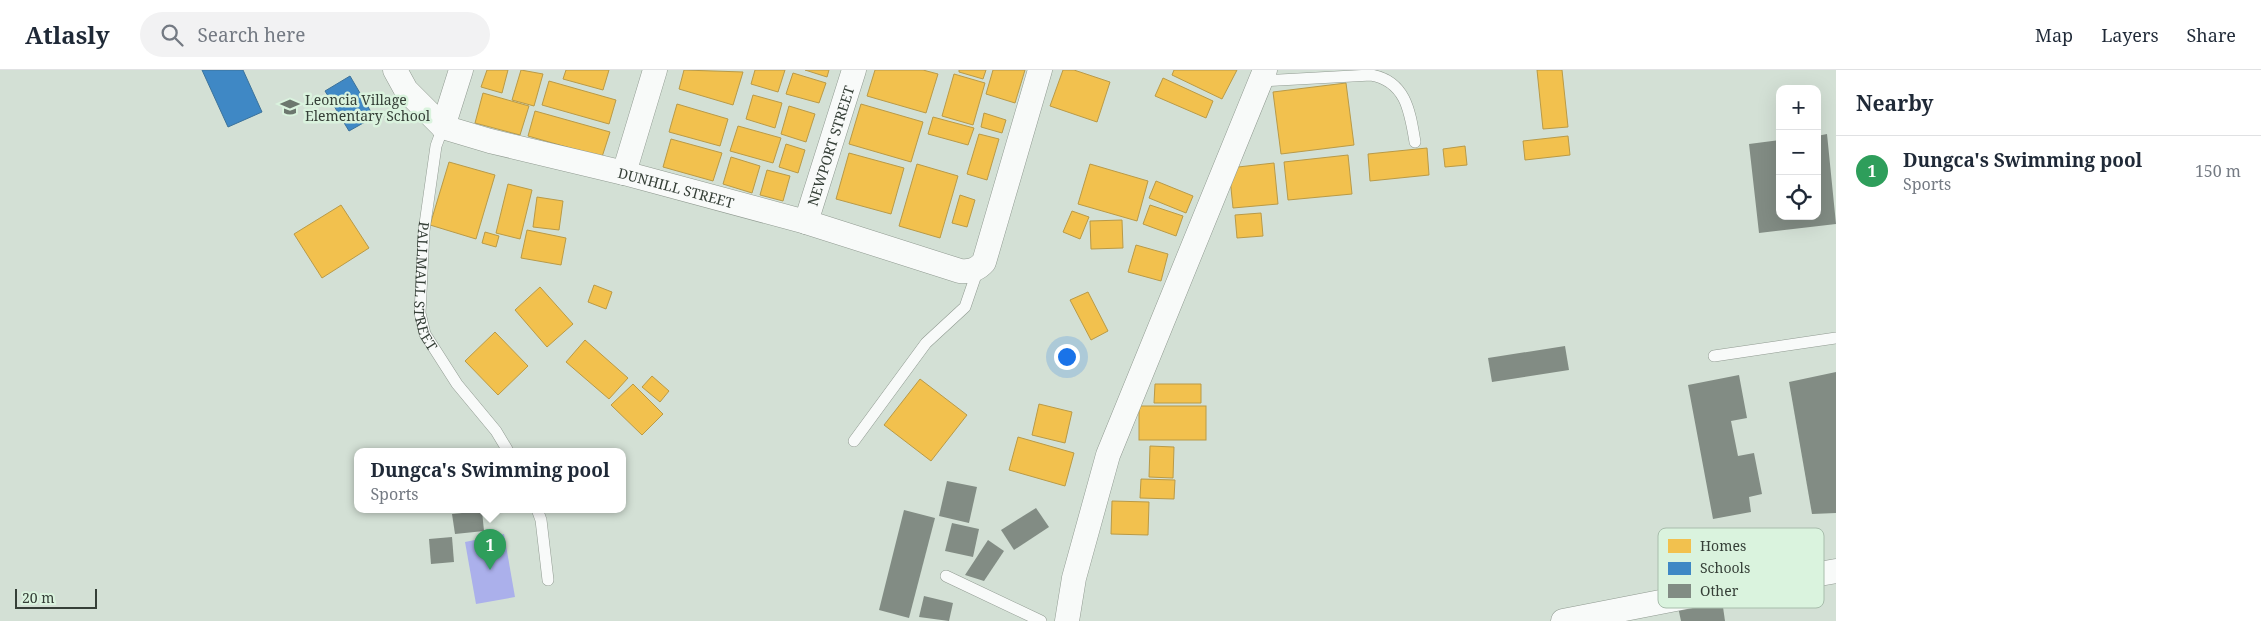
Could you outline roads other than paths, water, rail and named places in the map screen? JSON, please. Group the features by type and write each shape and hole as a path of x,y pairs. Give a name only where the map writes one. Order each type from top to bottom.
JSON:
{"street":[{"name":"DUNHILL STREET","path":"395,70 406,90 443,127 490,141 624,172 806,222 960,271 970,272 979,268"},
{"name":"PALLMALL STREET","path":"443,127 461,70"},
{"path":"624,172 655,70"},
{"name":"NEWPORT STREET","path":"806,222 854,70"},
{"path":"979,268 984,262 1040,70"},
{"path":"1067,621 1074,578 1108,455 1262,75"},
{"path":"1563,621 1658,602"}],"lane":[{"path":"1262,75 1371,75 1381,77 1398,88 1405,98 1415,142"},
{"name":"PALLMALL STREET","path":"443,127 436,146 424,231 420,313 425,334 457,384 496,431 506,448"},
{"path":"854,441 926,343 965,307 979,268"},
{"path":"1714,356 1836,338"},
{"path":"538,513 541,520 548,580"},
{"path":"946,576 1041,621"}],"water":[{"path":"504,534 515,597 476,604 465,542"}],"place":[{"name":"Leoncia Village Elementary School","path":"290,107"},
{"name":"Dungca's Swimming pool","path":"490,570"}]}
